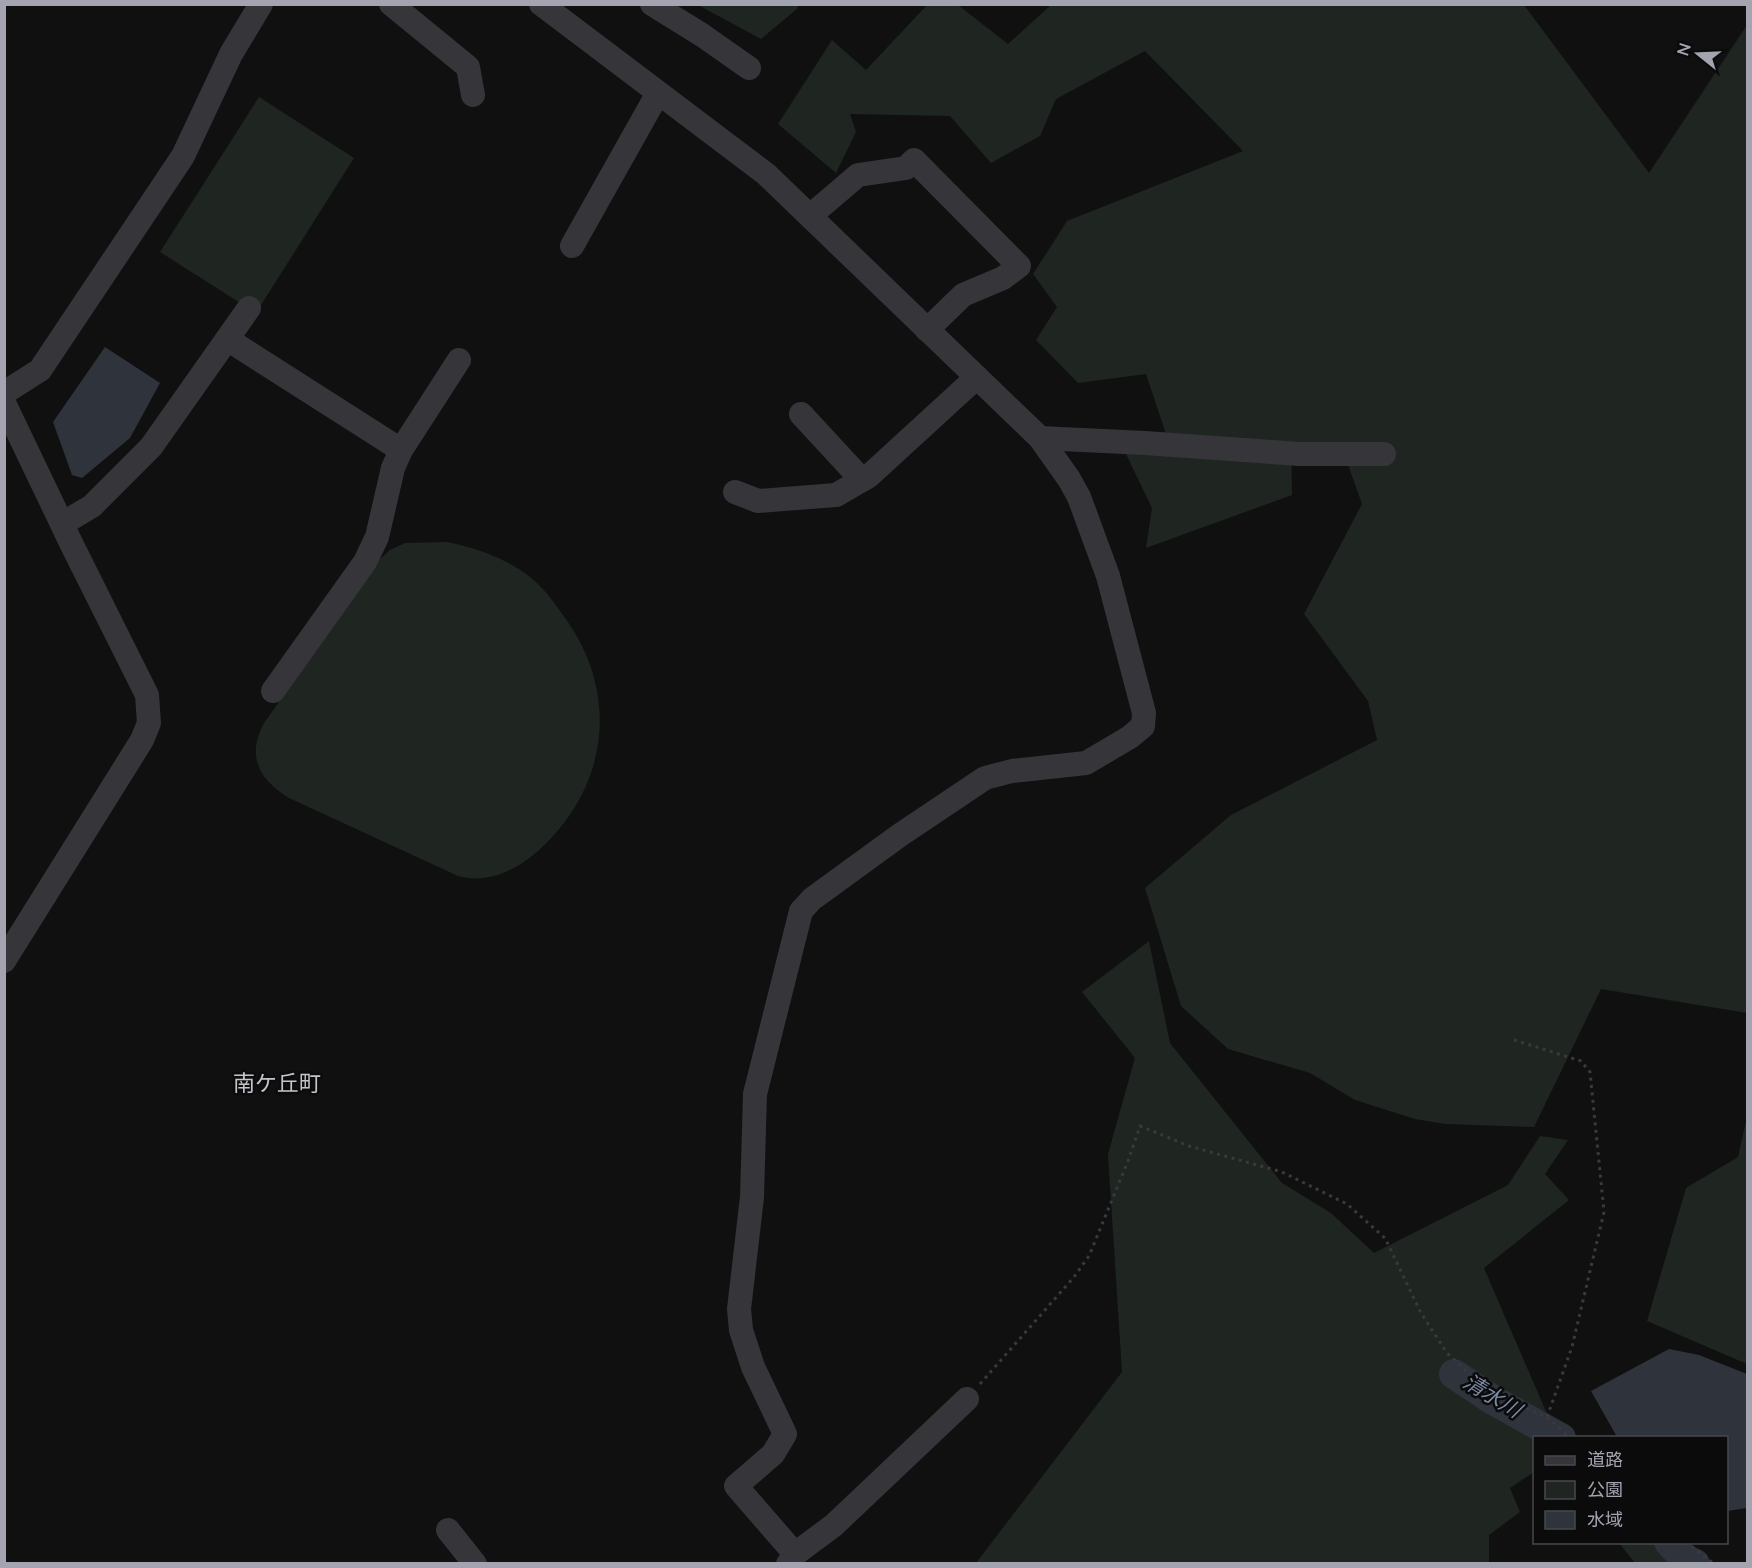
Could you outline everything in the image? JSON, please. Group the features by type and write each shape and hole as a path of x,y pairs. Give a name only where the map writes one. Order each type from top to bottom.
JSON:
{"street":[{"path":"4,393 40,370 183,156 231,54 261,4"},
{"path":"391,4 468,68 473,95"},
{"path":"541,4 766,174 1040,438 1069,478 1079,497 1108,576 1144,713 1143,726 1130,737 1086,763 1012,771 986,778 900,835 812,899 801,910 755,1094 752,1197 739,1309 741,1330 753,1367 785,1434 773,1454 736,1486 791,1559 834,1525 967,1399"},
{"path":"652,4 749,68"},
{"path":"572,246 658,93"},
{"path":"810,216 858,175 906,168 914,160 1019,266 1003,278 963,295 927,330"},
{"path":"62,525 92,506 151,447 249,308"},
{"path":"227,339 401,450"},
{"path":"273,691 365,562 377,537 393,468 401,450 459,360"},
{"path":"735,492 758,501 836,495 869,476 977,377"},
{"path":"4,403 147,695 149,723 142,740 4,961"},
{"path":"801,414 862,480"},
{"path":"1040,438 1300,454 1384,454"},
{"path":"448,1530 475,1563"}],"path":[{"path":"1514,1040 1581,1061 1590,1072 1604,1212 1572,1347 1547,1418"},
{"path":"967,1399 1089,1256 1140,1126 1189,1146 1282,1172 1347,1204 1385,1238 1421,1313 1447,1353 1487,1390 1547,1418 1569,1436"},
{"path":"1689,1544 1714,1563"}],"green space":[{"path":"797,4 798,8 761,39 698,5"},
{"path":"927,5 958,5 1008,44 1051,5 1524,5 1649,173 1747,25 1747,1013 1601,989 1534,1127 1445,1124 1415,1119 1355,1100 1310,1073 1228,1049 1181,1006 1145,888 1231,815 1377,740 1368,701 1304,614 1362,504 1341,445 1291,446 1292,495 1146,548 1152,508 1125,452 1168,440 1146,374 1078,383 1036,340 1057,307 1033,274 1067,221 1243,151 1145,51 1056,99 1040,136 991,163 950,116 850,114 856,132 836,173 778,124 832,40 866,70"},
{"path":"259,97 354,158 256,313 160,252"},
{"path":"447,542 469,547 501,559 521,570 544,590 563,615 581,645 594,676 599,707 599,739 592,769 580,799 561,827 537,852 510,870 490,877 458,876 289,798 263,775 256,757 256,746 264,723 380,559 390,550 405,543"},
{"path":"1149,941 1170,1043 1282,1183 1331,1213 1374,1253 1508,1185 1540,1136 1568,1140 1545,1174 1569,1200 1484,1268 1557,1436 1533,1436 1533,1473 1510,1488 1520,1512 1489,1535 1489,1563 976,1563 1122,1372 1108,1154 1135,1058 1082,992"},
{"path":"1747,1117 1747,1364 1647,1321 1686,1188 1738,1157"},
{"path":"1620,1544 1654,1544 1676,1563 1635,1563"}],"water":[{"path":"105,347 160,383 130,438 82,478 72,475 53,422"},
{"path":"1669,1349 1699,1355 1747,1374 1747,1508 1728,1511 1728,1436 1616,1436 1591,1391"}],"waterway":[{"name":"清水川","path":"1454,1374 1493,1400 1557,1436"},
{"name":"清水川","path":"1671,1544 1685,1559 1695,1564"}],"district":[{"name":"南ケ丘町","path":"277,1083"}]}
